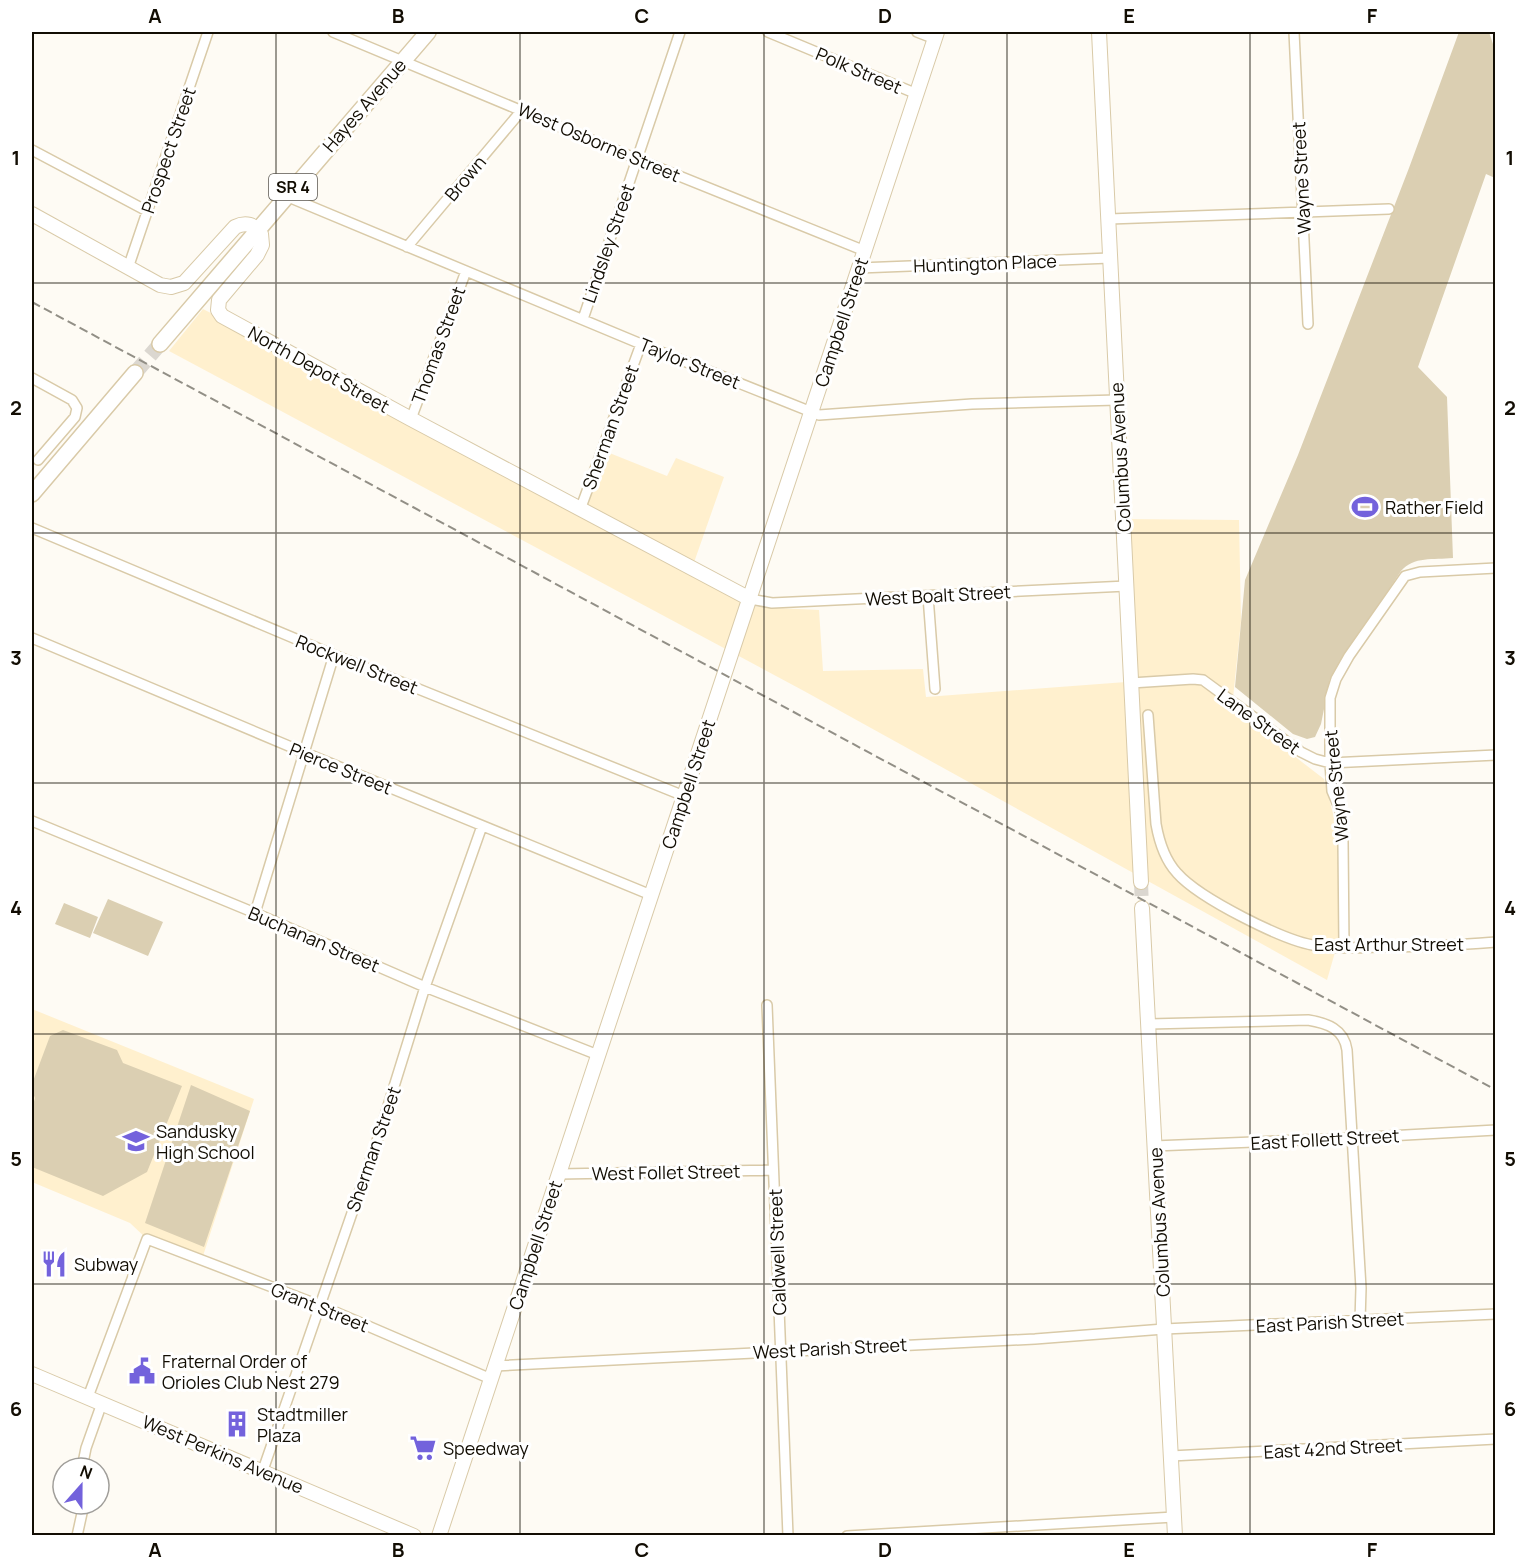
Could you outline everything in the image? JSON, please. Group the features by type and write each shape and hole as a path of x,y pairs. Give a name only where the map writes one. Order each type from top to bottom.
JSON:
{"main road":[{"name":"Hayes Avenue","path":"160,344 428,32"},
{"path":"32,494 135,373"}],"street":[{"name":"Prospect Street","path":"129,268 208,32"},
{"name":"West Osborne Street","path":"333,32 865,251"},
{"name":"Lindsley Street","path":"583,319 680,32"},
{"name":"Polk Street","path":"768,32 917,94"},
{"path":"917,32 936,35"},
{"name":"Columbus Avenue","path":"1100,32 1141,882"},
{"name":"Wayne Street","path":"1294,32 1308,324"},
{"name":"Campbell Street","path":"439,1536 936,35"},
{"name":"Brown","path":"407,247 522,110"},
{"path":"32,150 147,211"},
{"name":"Taylor Street","path":"286,196 640,344 819,415 972,404 1117,400"},
{"path":"1108,219 1389,209"},
{"path":"32,214 164,286 178,286 184,283 235,227 247,224 258,228"},
{"name":"North Depot Street","path":"258,228 262,237 261,249 220,298 217,304 219,313 411,419 750,599"},
{"name":"Huntington Place","path":"859,268 1110,258"},
{"name":"Thomas Street","path":"411,419 466,271"},
{"name":"Sherman Street","path":"580,510 640,344"},
{"path":"32,378 72,400 77,408 75,417 35,459 54,467"},
{"name":"Rockwell Street","path":"32,528 334,655 684,796"},
{"name":"Wayne Street","path":"1344,947 1343,842 1340,810 1332,791 1330,763 1329,708 1333,685 1349,656 1396,586 1406,575 1496,568"},
{"name":"West Boalt Street","path":"750,599 772,603 1127,586"},
{"path":"928,596 935,689"},
{"name":"Pierce Street","path":"32,638 651,895"},
{"path":"255,913 334,655"},
{"name":"Lane Street","path":"1131,683 1203,680 1293,747 1311,757 1330,763 1496,755"},
{"name":"East Arthur Street","path":"1148,715 1156,828 1162,848 1174,870 1214,900 1276,932 1306,944 1344,947 1410,947 1496,942"},
{"name":"Buchanan Street","path":"32,821 255,913 425,987 598,1055"},
{"name":"Sherman Street","path":"263,1470 378,1138 425,987 482,826"},
{"name":"Columbus Avenue","path":"1142,908 1175,1536"},
{"name":"Caldwell Street","path":"767,1005 788,1536"},
{"path":"1149,1024 1308,1020 1337,1030 1345,1038 1361,1288 1360,1321"},
{"name":"East Follett Street","path":"1154,1146 1496,1130"},
{"name":"West Follet Street","path":"559,1174 774,1170"},
{"name":"Grant Street","path":"88,1397 147,1239 493,1372"},
{"name":"East Parish Street","path":"1164,1329 1496,1314"},
{"name":"West Parish Street","path":"493,1372 781,1351 1035,1339 1164,1329"},
{"name":"West Perkins Avenue","path":"32,1374 263,1470 414,1536"},
{"path":"84,1456 102,1403"},
{"name":"East 42nd Street","path":"1172,1456 1496,1439"},
{"path":"78,1536 82,1516"},
{"path":"847,1536 985,1532 1174,1517"}],"shaded area":[{"path":"1459,32 1489,32 1496,53 1495,178 1486,174 1418,367 1447,397 1453,558 1418,561 1401,571 1330,679 1321,724 1315,737 1307,739 1293,734 1235,687 1245,580 1298,455"},
{"path":"203,309 580,505 602,450 667,476 676,458 724,477 691,571 757,607 819,610 823,671 923,669 926,697 1126,682 1122,519 1239,520 1241,621 1232,708 1324,779 1337,829 1340,935 1327,980 804,691 169,351"},
{"path":"108,899 163,922 148,956 93,933"},
{"path":"64,903 98,917 90,938 55,924"},
{"name":"Sandusky High School","path":"32,1009 254,1099 202,1259 147,1239 130,1223 32,1182"},
{"path":"63,1030 117,1050 123,1063 182,1086 147,1172 103,1196 32,1167 32,1109 35,1098 32,1084 50,1036"},
{"path":"191,1085 250,1111 204,1247 145,1223"}],"tunnel":[{"path":"135,373 160,344"},
{"path":"1141,882 1142,908"}],"railway":[{"path":"32,302 1496,1090"}],"place":[{"name":"Rather Field","path":"1365,507"},
{"name":"Sandusky High School","path":"136,1141"},
{"name":"Subway","path":"54,1264"},
{"name":"Fraternal Order of Orioles Club Nest 279","path":"142,1371"},
{"name":"Stadtmiller Plaza","path":"237,1424"},
{"name":"Speedway","path":"423,1448"}]}
